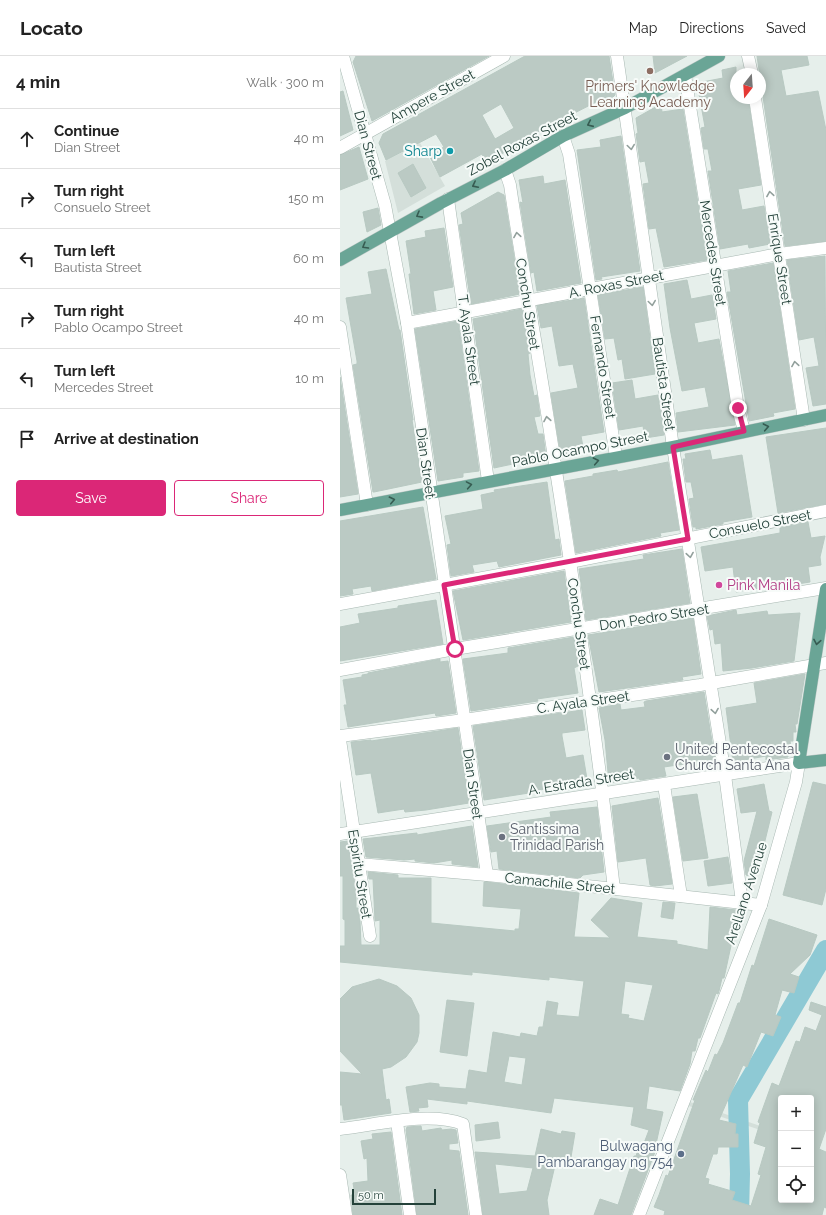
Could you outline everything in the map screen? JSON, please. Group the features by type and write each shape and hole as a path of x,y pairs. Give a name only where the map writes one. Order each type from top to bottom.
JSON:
{"main road":[{"name":"Zobel Roxas Street","path":"340,260 390,231 505,170 563,136 625,108 719,56"},
{"name":"Pablo Ocampo Street","path":"340,510 673,447 826,415"},
{"name":"Arellano Avenue","path":"799,763 826,589"},
{"name":"A. Estrada Street","path":"799,763 826,760"}],"street":[{"name":"Dian Street","path":"343,56 366,134 390,231 407,323 430,492 455,649 487,875"},
{"name":"Ampere Street","path":"340,148 504,56"},
{"name":"Bautista Street","path":"617,56 673,447 726,775 742,902"},
{"path":"748,56 751,68"},
{"name":"Mercedes Street","path":"685,75 738,408 744,431"},
{"name":"Enrique Street","path":"756,104 804,420"},
{"name":"Fernando Street","path":"563,136 569,154 616,457"},
{"name":"Conchu Street","path":"505,170 510,185 527,301 556,469 603,794 614,889"},
{"name":"T. Ayala Street","path":"448,200 488,481"},
{"name":"A. Roxas Street","path":"407,323 779,254 826,248"},
{"path":"340,327 367,505"},
{"name":"Consuelo Street","path":"340,604 570,562 826,511"},
{"name":"Don Pedro Street","path":"340,670 455,649 826,589"},
{"name":"C. Ayala Street","path":"340,736 464,720 711,683 826,663"},
{"name":"Espiritu Street","path":"340,740 370,936"},
{"name":"A. Estrada Street","path":"340,834 799,763"},
{"name":"Arellano Avenue","path":"638,1215 761,905 796,782 799,763"},
{"path":"664,784 681,896"},
{"name":"Camachile Street","path":"359,864 487,875 761,905"},
{"path":"340,1129 429,1118 463,1124 476,1215"},
{"path":"396,1122 410,1215"},
{"path":"340,1175 346,1215"}],"shaded area":[{"path":"420,143 445,186 398,213 385,161"},
{"path":"684,1100 778,1132 778,1136 683,1104"}],"building":[{"path":"356,56 489,56 372,121 353,62"},
{"path":"525,56 609,56 615,95 611,99 601,103 600,100 530,136 532,140 506,154 505,152 486,162 482,154 440,177 429,155 444,147 436,134 386,160 379,143 383,134","holes":["501,104 514,128 495,139 482,115"]},
{"path":"653,56 687,56 655,73"},
{"path":"757,56 807,56 809,65 781,70 786,96 818,91 826,130 826,241 785,246 764,104 766,104 766,68 759,68"},
{"path":"730,68 730,104 749,104 761,185 738,189 742,210 764,206 770,244 749,248 748,244 720,249 708,171 712,171 708,149 704,149 701,128 705,127 697,83 723,78 722,70"},
{"path":"343,91 353,130 340,136 340,92"},
{"path":"661,104 662,112 683,109 707,260 664,267 656,228 649,229 643,184 649,183 645,161 640,162 636,134 638,133 636,118"},
{"path":"621,136 640,271 601,277 602,279 596,280 577,150 601,147 600,140"},
{"path":"359,147 368,179 340,190 340,155"},
{"path":"413,164 426,188 411,197 398,173"},
{"path":"543,176 544,184 565,180 581,283 537,291 534,272 531,273 520,202 523,203 519,180"},
{"path":"498,192 504,195 520,294 471,304 459,225 463,224 461,213"},
{"path":"378,208 381,225 367,232 363,212"},
{"path":"444,228 453,287 433,291 436,310 414,314 409,274 411,274 406,241 426,237 425,231"},
{"path":"825,256 826,404 813,406 806,368 819,366 814,337 799,340 787,260"},
{"path":"773,263 795,409 773,413 774,416 749,421 727,292 731,292 728,271"},
{"path":"386,269 400,330 422,482 373,492 353,365 357,364 357,361 346,298 372,294 368,272"},
{"path":"687,280 691,299 712,295 716,319 694,323 698,343 719,339 735,425 678,432 676,413 709,407 705,387 682,391 670,328 664,284"},
{"path":"643,287 655,374 625,379 622,359 618,360 614,338 605,339 598,295"},
{"path":"584,298 604,432 581,436 584,452 561,456 551,393 578,388 573,364 559,366 552,326 541,328 537,306"},
{"path":"522,309 530,353 528,354 530,375 534,396 537,395 540,416 534,417 538,434 543,434 546,457 494,468 473,319"},
{"path":"458,321 479,471 463,473 463,477 438,481 415,329"},
{"path":"340,377 358,494 340,497"},
{"path":"632,380 635,399 658,395 664,435 645,438 643,426 619,430 612,383"},
{"path":"826,428 826,504 778,513 766,437"},
{"path":"710,450 712,460 742,455 752,517 696,529 696,527 693,527 689,499 694,498 691,482 686,482 683,459 686,459 685,454"},
{"path":"668,462 679,530 660,533 661,536 576,553 565,481 593,476 593,474 617,470 618,472"},
{"path":"547,482 555,540 559,539 561,555 499,567 497,561 472,565 474,572 451,576 447,545 451,544 445,516 483,509 481,495 495,492 494,490"},
{"path":"423,507 436,579 372,591 371,586 352,589 353,594 340,596 340,521"},
{"path":"808,522 811,538 825,536 820,557 821,565 808,567 810,582 791,585 790,583 736,592 733,567 705,571 701,547 780,533 780,528"},
{"path":"682,549 690,603 586,620 579,569 644,559 643,555"},
{"path":"564,571 571,622 463,640 453,591"},
{"path":"436,600 443,644 340,661 340,627 360,623 358,614"},
{"path":"736,610 737,615 767,611 768,615 800,613 794,661 723,671 721,643 715,644 713,629 710,630 707,616"},
{"path":"693,618 701,674 682,677 683,680 599,692 588,635"},
{"path":"574,637 578,666 574,668 578,693 537,699 538,701 471,711 463,659 508,653 508,648"},
{"path":"440,659 440,662 448,661 456,713 436,716 435,713 348,727 344,705 347,705 343,680 362,677 362,675 368,673"},
{"path":"805,674 797,724 795,724 796,732 793,732 793,741 790,741 791,749 787,750 788,757 766,760 766,756 733,762 726,708 757,703 754,683"},
{"path":"704,692 716,766 692,770 691,763 664,767 666,776 640,780 639,778 609,783 605,740 599,708 620,704 621,710 645,707 644,702 646,701"},
{"path":"582,710 585,730 562,733 562,736 566,758 583,755 587,779 544,787 544,789 529,793 484,800 473,726"},
{"path":"458,728 469,803 426,810 405,812 404,809 378,813 371,773 356,775 351,742 371,741"},
{"path":"813,782 826,785 826,889 822,905 783,895"},
{"path":"764,784 769,811 772,812 762,853 760,852 754,877 746,875 744,861 757,811 741,813 737,789"},
{"path":"697,794 708,858 683,861 673,797"},
{"path":"658,798 672,884 655,886 650,885 646,858 618,862 612,806"},
{"path":"597,807 604,872 583,875 580,878 499,869 497,851 491,852 487,826 551,817 550,812"},
{"path":"472,826 478,867 452,864 452,860 434,863 415,861 415,859 404,860 366,857 363,839 417,833 417,835"},
{"path":"348,841 356,892 356,908 358,908 360,921 361,945 380,945 380,920 375,921 373,879 369,879 368,872 398,875 398,878 431,878 431,923 515,931 515,929 519,929 521,909 483,906 484,882 486,882 579,893 574,937 610,938 591,920 611,898 642,903 637,937 677,941 677,944 708,950 710,907 736,910 734,942 732,941 724,978 722,978 718,994 716,993 700,1038 698,1038 695,1051 692,1051 690,1064 680,1091 649,1086 646,1109 663,1112 656,1144 658,1144 631,1215 594,1215 600,1199 618,1205 634,1156 636,1156 638,1150 641,1151 649,1130 631,1125 634,1107 554,1098 551,1113 467,1101 467,1104 427,1099 428,1107 418,1108 419,1111 410,1112 406,1087 430,1083 439,1084 439,1087 466,1089 469,1070 487,1073 493,1032 520,1037 521,1033 537,1036 539,1027 543,1027 547,1001 558,1003 556,1015 579,1017 584,981 549,977 549,980 472,972 472,975 340,962 340,946 345,946 345,920 343,919 343,876 340,876 340,842","holes":["625,981 653,985 644,1021 628,1018 629,1015 621,1014","509,1056 526,1058 522,1085 504,1082"]},
{"path":"728,857 732,883 708,886 704,861"},
{"path":"663,902 675,903 673,919 661,917"},
{"path":"769,919 817,935 810,955 790,974 799,977 794,993 782,990 775,1015 781,1017 773,1036 761,1032 747,1067 743,1065 719,1120 736,1124 735,1134 738,1134 738,1147 718,1147 717,1154 713,1154 705,1178 709,1179 708,1184 735,1192 732,1200 751,1206 761,1175 758,1174 766,1147 754,1143 760,1123 758,1122 772,1083 779,1086 796,1041 800,1042 805,1027 816,1031 822,1015 809,1010 811,1002 826,1007 826,1129 819,1149 826,1152 826,1208 824,1207 822,1215 664,1215 665,1211 654,1207 666,1175 668,1176 695,1100 693,1100 706,1070 708,1072 715,1054 717,1055 723,1043 738,1003 740,1003 752,965 754,966"},
{"path":"379,979 397,986 411,998 419,1015 419,1033 417,1042 406,1057 391,1067 382,1069 386,1100 389,1099 391,1113 344,1120 342,1105 340,1105 340,1072 362,1074 340,1051 340,999 352,987"},
{"path":"447,1000 474,1003 467,1056 440,1052"},
{"path":"498,1122 500,1138 476,1141 475,1125"},
{"path":"421,1126 422,1131 441,1128 442,1130 456,1130 458,1143 449,1144 449,1150 459,1151 468,1215 417,1215 406,1130 407,1127"},
{"path":"541,1129 561,1134 562,1131 575,1133 570,1163 556,1161 547,1200 549,1215 483,1215 475,1152 535,1156","holes":["495,1164 533,1168 527,1191 499,1194"]},
{"path":"391,1132 402,1215 353,1215 351,1195 355,1195 353,1183 368,1181 367,1158 364,1159 361,1141 373,1139 372,1134"}],"waterway":[{"path":"739,1215 740,1174 738,1100 826,950"}],"place":[{"name":"Primers' Knowledge Learning Academy","path":"650,71"},
{"name":"Sharp","path":"450,151"},
{"name":"Pink Manila","path":"719,585"},
{"name":"United Pentecostal Church Santa Ana","path":"667,757"},
{"name":"Santissima Trinidad Parish","path":"502,837"},
{"name":"Bulwagang Pambarangay ng 754","path":"681,1154"}],"route":[{"path":"455,649 444,585 688,539 673,447 744,431 738,408"}]}
